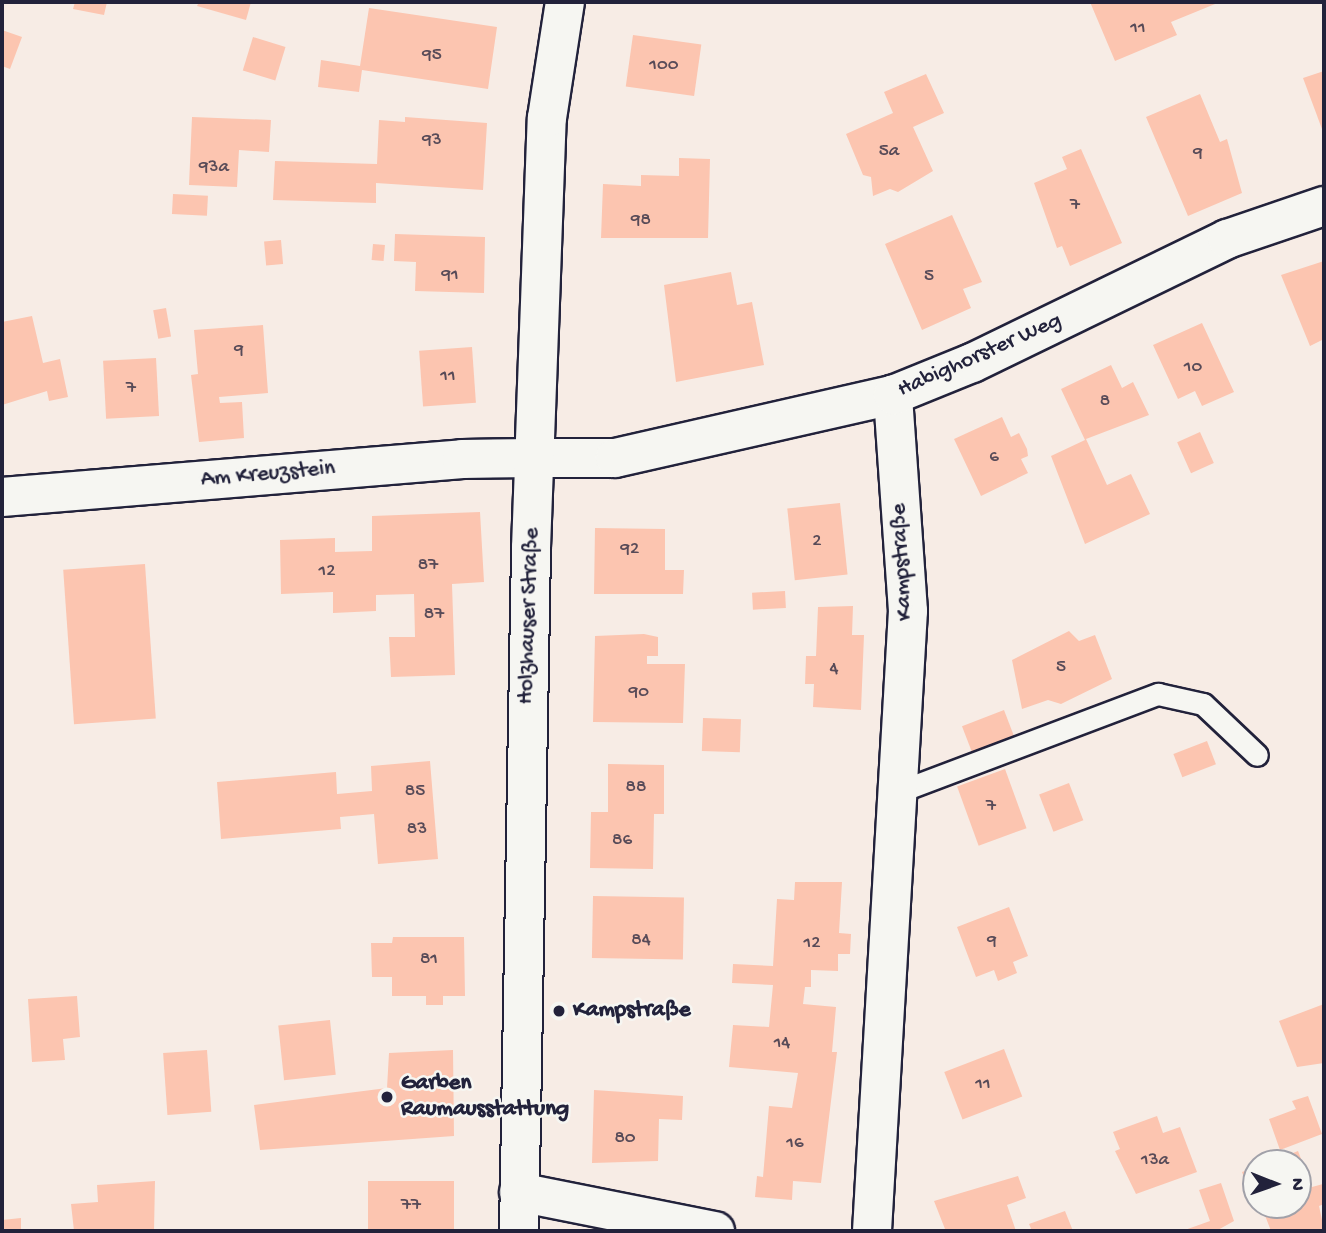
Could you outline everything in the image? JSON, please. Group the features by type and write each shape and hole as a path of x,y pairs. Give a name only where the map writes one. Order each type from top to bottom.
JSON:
{"street":[{"name":"Holzhauser Straße","path":"519,1231 535,458 548,118 565,2"},
{"name":"Habighorster Weg","path":"535,458 615,458 893,395 972,363 1227,239 1324,206"},
{"name":"Kampstraße","path":"872,1231 908,611 893,395"},
{"name":"Am Kreuzstein","path":"2,497 535,458"},
{"path":"519,1192 715,1231"}],"lane":[{"path":"898,792 1158,694 1203,704 1257,755"}],"building":[{"path":"75,2 107,2 104,15 73,9"},
{"path":"199,2 251,2 246,20 197,6"},
{"path":"1090,2 1220,2 1171,22 1177,35 1115,61"},
{"path":"369,8 497,27 488,89 362,70 359,92 318,87 321,60 360,66"},
{"path":"2,30 22,37 10,69 2,66"},
{"path":"633,35 701,45 694,96 626,86"},
{"path":"253,37 286,47 275,80 243,70"},
{"path":"1324,71 1324,129 1322,129 1303,78"},
{"path":"926,74 944,113 913,127 933,171 898,192 890,189 873,196 871,177 863,175 846,134 893,113 884,92"},
{"path":"1200,94 1220,142 1227,139 1242,193 1188,216 1146,117"},
{"path":"192,117 271,120 269,152 239,150 237,187 189,185"},
{"path":"405,117 487,123 483,190 376,183 376,203 273,200 275,161 377,164 379,120 405,122"},
{"path":"1081,149 1122,243 1070,266 1062,246 1057,248 1034,183 1067,169 1062,157"},
{"path":"679,158 710,159 708,238 601,238 603,184 641,186 641,175 679,176"},
{"path":"173,194 208,196 207,216 172,214"},
{"path":"952,215 982,282 963,289 971,308 922,330 885,244"},
{"path":"395,234 485,237 484,293 415,291 416,262 394,261"},
{"path":"281,240 283,264 266,265 264,241"},
{"path":"373,244 385,245 384,261 372,260"},
{"path":"1324,261 1324,339 1310,346 1281,275"},
{"path":"731,272 737,305 752,302 764,365 676,382 664,285"},
{"path":"166,308 171,337 158,339 153,310"},
{"path":"32,316 43,363 60,359 68,397 49,401 47,391 2,405 2,322"},
{"path":"1202,323 1234,392 1202,406 1195,391 1178,399 1153,345"},
{"path":"263,325 268,393 219,397 220,403 242,402 244,438 199,442 191,375 198,374 194,330"},
{"path":"472,347 476,403 423,407 419,351"},
{"path":"156,358 159,416 106,419 103,361"},
{"path":"1111,365 1122,388 1133,382 1149,415 1086,439 1107,485 1131,474 1150,514 1085,544 1051,456 1085,440 1061,389"},
{"path":"1002,417 1011,437 1019,433 1027,449 1028,456 1021,459 1028,473 981,496 954,439"},
{"path":"1200,432 1214,463 1191,473 1177,442"},
{"path":"840,503 848,575 795,580 787,509"},
{"path":"480,512 484,582 452,584 455,675 391,677 389,637 415,637 414,594 376,595 376,611 333,613 333,592 281,594 280,540 335,538 335,552 372,551 372,516"},
{"path":"595,528 665,529 665,570 684,570 683,594 594,594"},
{"path":"145,564 156,719 74,724 63,570"},
{"path":"785,591 786,608 753,610 752,593"},
{"path":"853,606 852,635 864,635 861,710 813,707 814,684 805,684 806,656 816,656 818,607"},
{"path":"1069,631 1079,641 1095,635 1112,679 1061,704 1048,700 1022,709 1012,660"},
{"path":"644,634 658,637 658,656 647,656 647,664 685,664 683,723 593,722 595,636"},
{"path":"1004,710 1014,736 972,752 962,726"},
{"path":"703,718 741,719 740,752 702,751"},
{"path":"1207,741 1216,764 1182,777 1173,754"},
{"path":"430,761 438,859 378,864 374,814 340,817 341,829 221,839 217,782 336,772 337,794 372,791 371,766"},
{"path":"608,764 664,765 664,814 654,814 653,869 590,868 591,812 608,812"},
{"path":"1005,769 1027,828 979,846 957,786"},
{"path":"1069,783 1083,820 1053,832 1039,794"},
{"path":"795,882 842,882 839,933 851,934 850,954 838,954 838,971 811,970 811,987 805,987 803,1004 836,1007 832,1052 837,1052 821,1183 793,1181 792,1200 755,1197 757,1176 763,1177 769,1106 792,1108 798,1073 729,1067 733,1025 769,1027 773,985 732,983 733,964 773,966 777,899 794,900"},
{"path":"593,896 684,898 683,960 592,958"},
{"path":"1009,907 1028,956 1013,962 1017,973 998,981 994,970 976,977 957,927"},
{"path":"393,937 464,937 465,996 443,996 443,1005 426,1005 426,996 392,996 392,977 372,977 371,943 392,943"},
{"path":"77,996 80,1037 63,1039 65,1060 32,1062 28,999"},
{"path":"1324,1004 1324,1063 1297,1067 1279,1021"},
{"path":"330,1020 336,1075 284,1080 278,1025"},
{"path":"1004,1049 1022,1097 963,1120 944,1072"},
{"path":"207,1050 211,1112 167,1115 163,1053"},
{"name":"Garben Raumausstattung","path":"453,1050 454,1136 260,1150 254,1105 387,1088 389,1053"},
{"path":"594,1090 683,1096 682,1120 659,1119 658,1161 592,1163"},
{"path":"1308,1096 1322,1134 1280,1149 1269,1119 1296,1109 1292,1101"},
{"path":"1157,1116 1163,1133 1180,1127 1197,1172 1136,1194 1115,1151 1120,1149 1113,1132"},
{"path":"1018,1176 1026,1198 1007,1205 1016,1231 940,1231 945,1229 934,1201"},
{"path":"155,1181 154,1231 74,1231 71,1204 98,1202 97,1185"},
{"path":"368,1181 454,1181 454,1231 368,1231"},
{"path":"1221,1183 1234,1221 1216,1231 1182,1231 1210,1221 1199,1190"},
{"path":"1323,1184 1324,1204 1319,1206 1324,1229 1271,1231 1266,1219 1312,1219 1312,1187"},
{"path":"1065,1211 1073,1231 1032,1231 1029,1224"},
{"path":"21,1218 21,1231 2,1231 2,1220"}],"place":[{"name":"Kampstraße","path":"559,1011"},
{"name":"Garben Raumausstattung","path":"387,1097"}]}
